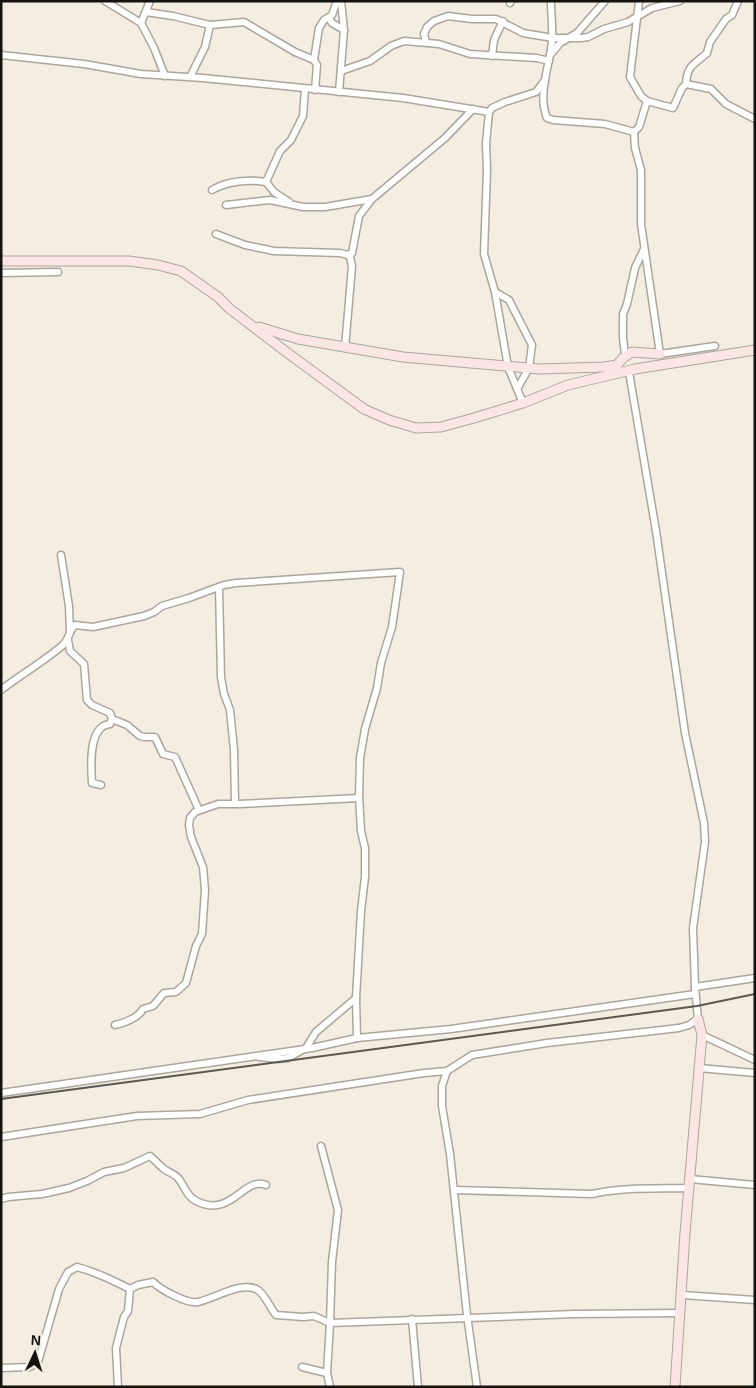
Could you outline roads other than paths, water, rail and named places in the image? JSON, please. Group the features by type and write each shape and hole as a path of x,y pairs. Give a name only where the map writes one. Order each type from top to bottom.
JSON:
{"street":[{"path":"105,1 141,23 154,48 165,76"},
{"path":"141,23 150,1"},
{"path":"315,90 317,65 314,60 318,28 324,20 332,15 337,1"},
{"path":"339,92 344,30 341,1"},
{"path":"551,1 553,38 545,80 543,108 547,118 605,124 634,132"},
{"path":"550,59 560,43 577,33 605,1"},
{"path":"639,1 630,77 641,96 647,102 673,108 682,88 686,84 687,74 696,60 707,53 710,42 726,19 732,15 738,1"},
{"path":"426,42 424,34 427,27 434,21 448,16 472,19 496,18 523,33 553,38 588,38 604,29 637,18 652,8 675,2"},
{"path":"146,12 210,25 244,22 295,52 314,60"},
{"path":"329,18 332,23 344,30"},
{"path":"492,56 494,40 502,21"},
{"path":"190,77 205,47 210,25"},
{"path":"341,71 370,61 391,46 404,41 439,44 470,54 550,59"},
{"path":"1,54 84,64 123,72 403,98 489,112"},
{"path":"523,403 508,367 495,292 484,254 486,144 489,112 496,105 536,92 545,80"},
{"path":"686,84 711,89 726,104 755,119"},
{"path":"266,182 280,151 291,140 303,116 306,89"},
{"path":"647,102 639,127 634,132 635,148 640,170 641,224 660,354"},
{"path":"348,255 352,253 360,214 372,199 445,138 472,109"},
{"path":"212,190 242,181 266,182 274,192 292,204"},
{"path":"226,205 270,200 303,206 325,207 372,199"},
{"path":"348,203 358,208 360,214"},
{"path":"216,234 245,245 274,251 340,253 348,255 352,266 345,348"},
{"path":"625,356 623,314 635,268 644,248"},
{"path":"1,261 120,261 158,264 181,272 364,409 389,420 416,428 429,428 474,418 523,403 568,385 629,372 755,350"},
{"path":"1,273 58,272"},
{"path":"495,292 509,300 532,345 529,368 517,389"},
{"path":"253,325 298,339 345,348 403,357 529,368 604,367 617,364 632,352 660,354 715,346"},
{"path":"629,372 656,531 685,733 704,823 705,842 693,928 695,991 702,1035 675,1387"},
{"path":"61,555 69,606 70,651 84,664 87,700 97,708 110,713 112,719 110,724 102,727 96,736 90,761 92,783 100,785"},
{"path":"1,690 43,662 69,637 75,625 93,627 144,616 162,606 236,583 400,572 392,627 381,664 377,688 364,729 360,758 359,798 361,831 365,848 365,877 356,998 357,1038"},
{"path":"219,587 221,677 230,717 234,750 235,804"},
{"path":"112,719 127,725 140,736 155,737 163,754 175,757 199,810"},
{"path":"115,1025 126,1022 140,1014 143,1009 153,1006 163,994 176,992 188,980 196,946 203,932 205,890 203,867 191,837 189,825 190,818 195,812 218,804 359,798"},
{"path":"1,1093 306,1048 357,1038 451,1028 695,991 755,978"},
{"path":"306,1048 316,1032 356,998"},
{"path":"1,1137 151,1114 200,1114 248,1100 276,1095 447,1071 472,1056 547,1043 679,1028 689,1025 698,1019"},
{"path":"702,1035 755,1060"},
{"path":"699,1068 755,1073"},
{"path":"447,1071 442,1086 442,1106 454,1190 477,1387"},
{"path":"320,1146 338,1210 332,1262 327,1372 330,1387"},
{"path":"1,1199 42,1194 69,1188 104,1172 124,1168 150,1156 177,1178 189,1196 196,1201 210,1206 219,1206 255,1184 266,1185"},
{"path":"454,1190 592,1194 630,1188 690,1184 755,1185"},
{"path":"1,1368 30,1367 38,1362 59,1290 68,1272 77,1267 106,1276 130,1289"},
{"path":"130,1289 153,1282 159,1288 179,1298 197,1303 223,1292 243,1288 257,1289 264,1296 276,1315 303,1318 314,1316 330,1323 575,1314 680,1314"},
{"path":"118,1387 116,1348 124,1316 128,1311 130,1289"},
{"path":"682,1295 755,1300"},
{"path":"412,1319 418,1387"},
{"path":"302,1367 327,1372"}],"railway":[{"path":"1,1099 697,1006 755,994"}]}
